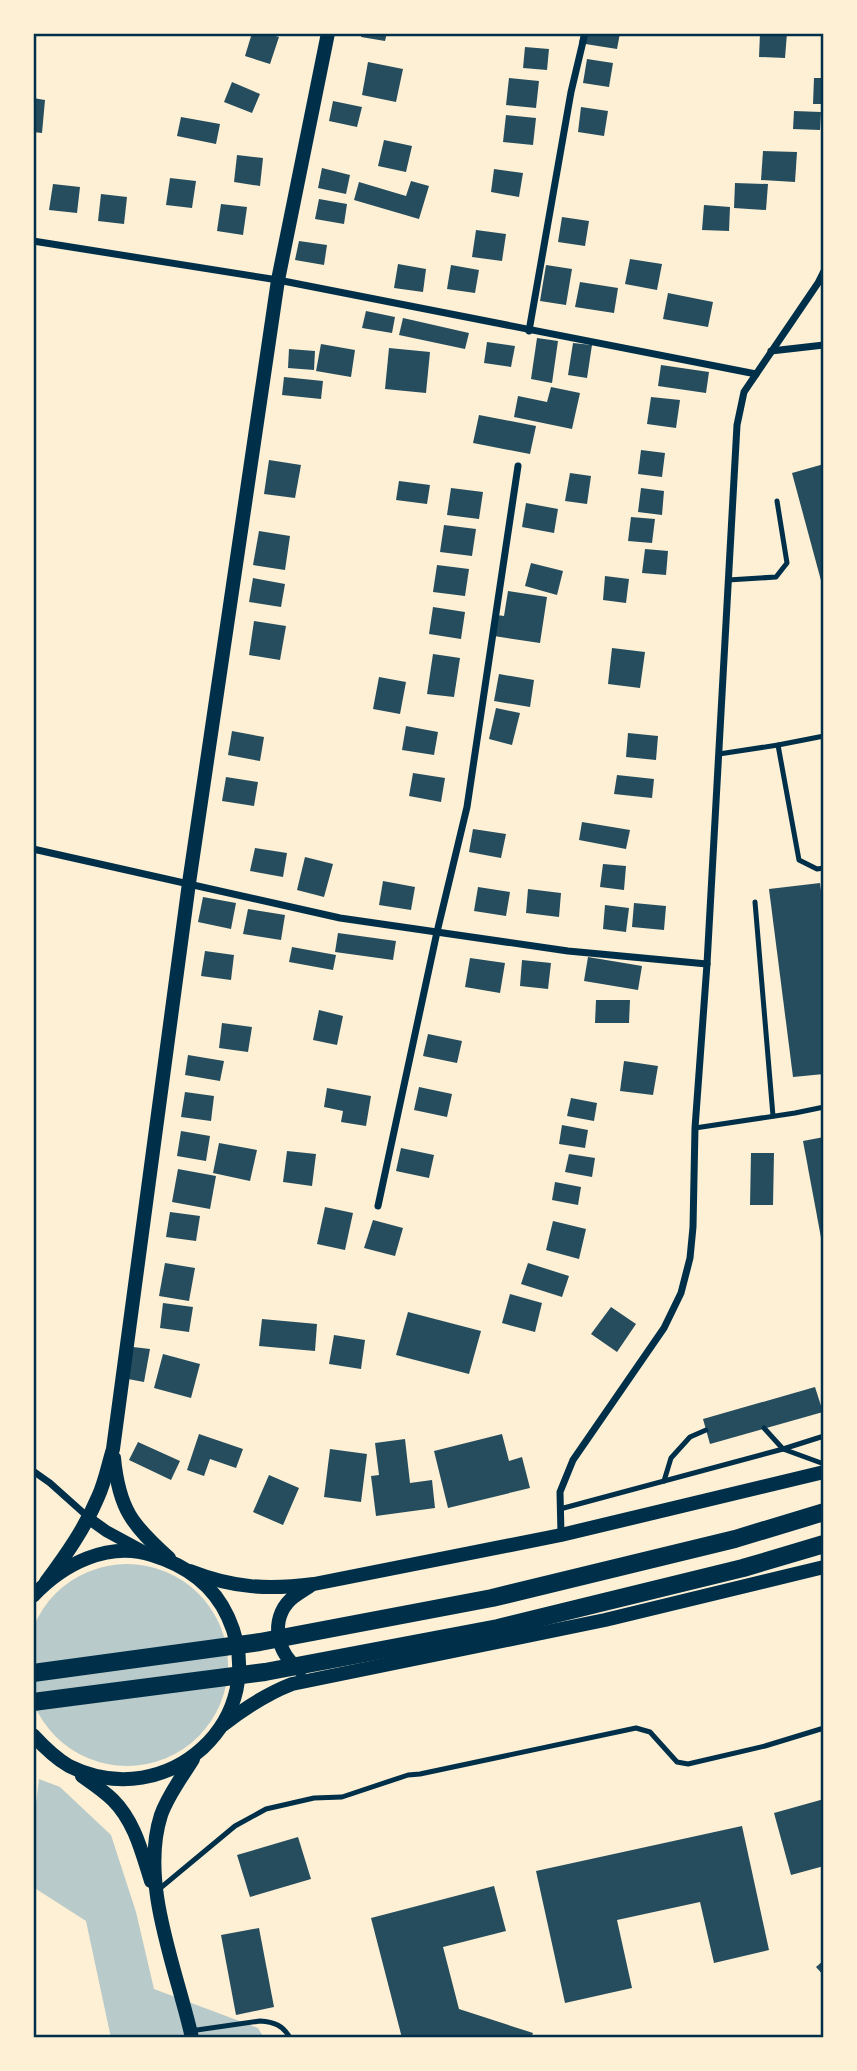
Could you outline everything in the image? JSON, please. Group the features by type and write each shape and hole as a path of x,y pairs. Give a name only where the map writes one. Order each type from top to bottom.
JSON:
{"highway":[{"path":"33,1673 260,1642 492,1598 735,1539 824,1512"},
{"path":"33,1702 265,1672 498,1628 743,1568 824,1544"}],"main road":[{"path":"33,1596 66,1554 88,1518 99,1494 113,1449 189,883 278,280 328,33"},
{"path":"113,1449 116,1480 124,1507 144,1536 173,1562"},
{"path":"46,1582 68,1566 93,1556 120,1551 147,1553 230,1584 257,1588 314,1584 561,1535 824,1472"},
{"path":"223,1725 247,1706 292,1684 605,1620 824,1567"},
{"path":"68,1765 93,1776 119,1780 146,1778 171,1770 195,1756 223,1725 234,1702 239,1678 239,1654 234,1630 209,1587 190,1571"},
{"path":"314,1584 290,1600 281,1615 278,1632 281,1648 289,1662 303,1672 323,1678"},
{"path":"33,1735 51,1753 113,1799 134,1830 155,1892 191,2034"},
{"path":"33,1748 51,1753"},
{"path":"155,1892 156,1833 162,1812 195,1756"}],"street":[{"path":"529,331 584,33"},
{"path":"33,242 278,280 756,374"},
{"path":"561,1535 560,1492 572,1460 664,1328 681,1293 690,1258 694,1227 695,1128 707,964 737,425 744,392 824,271"},
{"path":"772,351 824,345"},
{"path":"378,1206 467,807 518,466"},
{"path":"33,849 340,918 568,950 707,964"},
{"path":"33,1471 106,1531 147,1553"}],"lane":[{"path":"728,580 776,577 787,564 777,501"},
{"path":"719,754 824,736"},
{"path":"778,745 799,860 821,869 824,877"},
{"path":"755,902 773,1116"},
{"path":"695,1128 824,1107"},
{"path":"764,1428 783,1449 824,1464"},
{"path":"664,1481 671,1458 690,1437 706,1430"},
{"path":"560,1509 824,1436"},
{"path":"155,1892 235,1826 266,1809 314,1798 342,1797 408,1775 636,1728 650,1732 677,1762 688,1764 824,1728"},
{"path":"191,2034 260,2021 281,2025 290,2038"}],"shaded area":[{"path":"127,1564 166,1571 199,1593 221,1626 228,1665 221,1704 199,1737 166,1759 127,1766 88,1759 55,1737 33,1704 26,1665 33,1626 55,1593 88,1571"},
{"path":"39,1779 60,1787 111,1835 136,1912 154,1989 258,2028 264,2038 111,2038 86,1921 33,1887 33,1828"}],"building":[{"path":"252,33 279,37 270,64 245,56"},
{"path":"362,33 387,33 385,41 361,37"},
{"path":"581,33 620,33 617,49 579,43"},
{"path":"760,33 787,33 785,58 759,57"},
{"path":"525,47 549,49 547,70 523,68"},
{"path":"587,59 613,63 609,87 583,83"},
{"path":"368,62 403,69 396,102 362,95"},
{"path":"509,78 539,81 536,108 506,105"},
{"path":"814,78 824,78 824,104 813,104"},
{"path":"232,82 260,94 252,113 224,102"},
{"path":"33,98 45,100 42,133 33,132"},
{"path":"333,101 362,107 357,127 329,121"},
{"path":"581,107 608,111 604,136 578,132"},
{"path":"794,111 821,112 820,130 793,129"},
{"path":"506,115 536,118 533,145 503,142"},
{"path":"181,117 220,124 216,144 177,136"},
{"path":"384,140 412,146 406,172 378,166"},
{"path":"763,151 797,152 795,182 761,180"},
{"path":"237,155 263,158 260,186 234,182"},
{"path":"322,168 350,175 346,194 318,188"},
{"path":"494,169 523,173 519,197 491,192"},
{"path":"170,178 196,181 192,208 166,205"},
{"path":"411,181 429,186 419,219 354,200 359,182 406,196"},
{"path":"735,183 768,184 766,210 734,208"},
{"path":"53,184 80,187 77,213 49,210"},
{"path":"101,194 127,197 124,224 98,221"},
{"path":"319,199 347,204 344,224 315,219"},
{"path":"221,204 247,207 243,235 217,231"},
{"path":"704,205 730,207 729,231 702,230"},
{"path":"562,217 589,221 585,246 558,242"},
{"path":"476,230 506,234 502,261 472,257"},
{"path":"299,241 327,245 324,265 295,260"},
{"path":"630,259 662,264 657,290 625,284"},
{"path":"398,264 426,269 423,292 394,288"},
{"path":"451,265 479,270 475,293 447,289"},
{"path":"546,265 572,269 566,305 540,301"},
{"path":"580,282 618,288 614,313 575,307"},
{"path":"668,293 713,302 708,327 663,319"},
{"path":"366,311 395,317 392,333 362,328"},
{"path":"403,318 469,333 465,349 399,335"},
{"path":"537,338 558,341 552,383 531,379"},
{"path":"487,342 515,346 511,367 484,363"},
{"path":"573,343 592,345 587,378 568,375"},
{"path":"321,344 355,350 351,377 316,371"},
{"path":"389,348 430,352 426,393 385,389"},
{"path":"289,349 315,351 314,370 288,368"},
{"path":"661,365 709,372 706,393 658,386"},
{"path":"284,377 323,381 321,399 282,395"},
{"path":"551,387 580,393 572,429 514,417 518,396 547,402"},
{"path":"651,397 680,400 676,428 647,424"},
{"path":"479,415 536,426 530,454 473,443"},
{"path":"641,450 665,453 662,477 638,474"},
{"path":"269,460 301,465 295,498 264,494"},
{"path":"824,464 824,588 823,588 792,473"},
{"path":"570,473 591,476 587,504 565,501"},
{"path":"399,481 430,485 427,504 396,500"},
{"path":"451,488 483,492 479,519 447,515"},
{"path":"641,488 664,491 662,515 638,512"},
{"path":"526,503 558,509 554,533 522,527"},
{"path":"631,517 655,519 652,543 628,541"},
{"path":"444,525 476,529 472,556 440,552"},
{"path":"259,531 290,536 285,570 253,565"},
{"path":"645,549 668,551 666,575 642,573"},
{"path":"531,563 563,571 557,595 525,586"},
{"path":"437,565 469,569 465,596 433,592"},
{"path":"605,576 629,579 626,603 603,600"},
{"path":"253,578 285,584 281,607 249,602"},
{"path":"508,591 547,597 540,643 494,636 497,615 504,616"},
{"path":"433,607 465,612 461,639 429,634"},
{"path":"254,621 286,626 280,660 249,655"},
{"path":"612,648 645,652 640,688 608,684"},
{"path":"433,654 460,658 454,697 427,694"},
{"path":"499,674 534,680 530,707 494,701"},
{"path":"379,677 406,682 400,714 373,709"},
{"path":"496,708 520,713 512,745 489,739"},
{"path":"406,726 438,732 434,755 402,750"},
{"path":"232,731 264,737 260,761 228,755"},
{"path":"628,733 658,736 656,760 626,757"},
{"path":"413,773 445,778 441,802 409,796"},
{"path":"617,775 654,779 652,798 614,794"},
{"path":"226,777 258,782 254,806 222,801"},
{"path":"582,822 630,830 626,849 579,840"},
{"path":"473,829 506,834 501,858 469,852"},
{"path":"255,848 287,853 283,877 250,871"},
{"path":"305,857 333,864 324,897 297,890"},
{"path":"603,864 626,866 624,890 600,887"},
{"path":"383,881 415,887 411,910 379,905"},
{"path":"820,883 824,916 824,1074 793,1077 769,889"},
{"path":"478,887 510,892 506,916 474,911"},
{"path":"528,889 561,893 559,917 526,913"},
{"path":"203,897 236,903 231,929 198,922"},
{"path":"634,903 666,906 664,930 632,927"},
{"path":"605,905 629,908 626,932 603,929"},
{"path":"248,909 285,915 281,940 243,934"},
{"path":"338,933 396,941 393,960 335,952"},
{"path":"292,947 336,955 333,970 289,962"},
{"path":"205,951 234,955 231,980 201,976"},
{"path":"588,957 642,966 638,990 584,981"},
{"path":"470,958 505,963 500,993 465,987"},
{"path":"522,960 551,963 548,989 520,986"},
{"path":"596,1000 630,1000 629,1023 595,1023"},
{"path":"319,1010 343,1016 337,1045 313,1040"},
{"path":"222,1023 252,1027 248,1052 219,1048"},
{"path":"428,1034 462,1041 457,1063 423,1056"},
{"path":"188,1055 224,1061 220,1081 185,1075"},
{"path":"624,1061 658,1066 653,1095 620,1091"},
{"path":"419,1087 452,1094 447,1117 414,1110"},
{"path":"327,1088 371,1096 366,1126 341,1122 343,1111 324,1107"},
{"path":"185,1092 214,1096 211,1121 181,1117"},
{"path":"571,1098 597,1103 594,1121 567,1116"},
{"path":"562,1125 588,1130 585,1148 559,1144"},
{"path":"181,1131 210,1136 206,1161 177,1156"},
{"path":"824,1137 824,1243 822,1243 803,1141"},
{"path":"219,1143 257,1150 250,1181 213,1173"},
{"path":"401,1148 434,1155 429,1178 396,1171"},
{"path":"287,1151 316,1154 312,1186 283,1182"},
{"path":"751,1153 774,1153 773,1205 750,1205"},
{"path":"569,1154 595,1158 592,1177 565,1172"},
{"path":"178,1169 216,1176 210,1209 172,1202"},
{"path":"555,1182 581,1187 578,1205 552,1200"},
{"path":"325,1207 353,1213 345,1250 317,1244"},
{"path":"170,1212 200,1216 196,1241 166,1237"},
{"path":"373,1220 403,1228 395,1256 364,1248"},
{"path":"553,1221 586,1229 579,1259 546,1250"},
{"path":"165,1263 195,1268 189,1301 159,1296"},
{"path":"528,1263 569,1276 562,1297 521,1284"},
{"path":"510,1294 542,1303 535,1332 502,1323"},
{"path":"163,1303 193,1307 189,1332 160,1328"},
{"path":"611,1307 636,1324 617,1352 591,1334"},
{"path":"408,1312 481,1331 469,1374 396,1355"},
{"path":"262,1319 317,1324 315,1351 259,1346"},
{"path":"334,1335 365,1340 361,1369 329,1364"},
{"path":"133,1347 150,1349 144,1382 128,1379"},
{"path":"163,1354 200,1364 191,1398 154,1388"},
{"path":"815,1387 823,1412 710,1444 703,1419"},
{"path":"199,1434 243,1449 236,1468 210,1459 204,1476 187,1470"},
{"path":"502,1434 509,1461 522,1457 530,1488 448,1508 434,1451"},
{"path":"405,1439 410,1483 432,1480 435,1508 376,1516 371,1476 379,1475 375,1443"},
{"path":"138,1442 180,1461 171,1480 129,1460"},
{"path":"330,1449 367,1454 361,1502 324,1497"},
{"path":"269,1475 299,1488 283,1525 253,1512"},
{"path":"824,1799 824,1866 791,1875 774,1813"},
{"path":"742,1826 769,1950 714,1963 700,1902 617,1920 632,1988 565,2003 536,1871"},
{"path":"298,1837 311,1879 250,1897 237,1855"},
{"path":"494,1886 506,1931 443,1947 459,2009 533,2033 531,2038 402,2038 371,1918"},
{"path":"259,1928 274,2007 236,2015 221,1935"},
{"path":"824,1960 824,1976 816,1967"}]}
